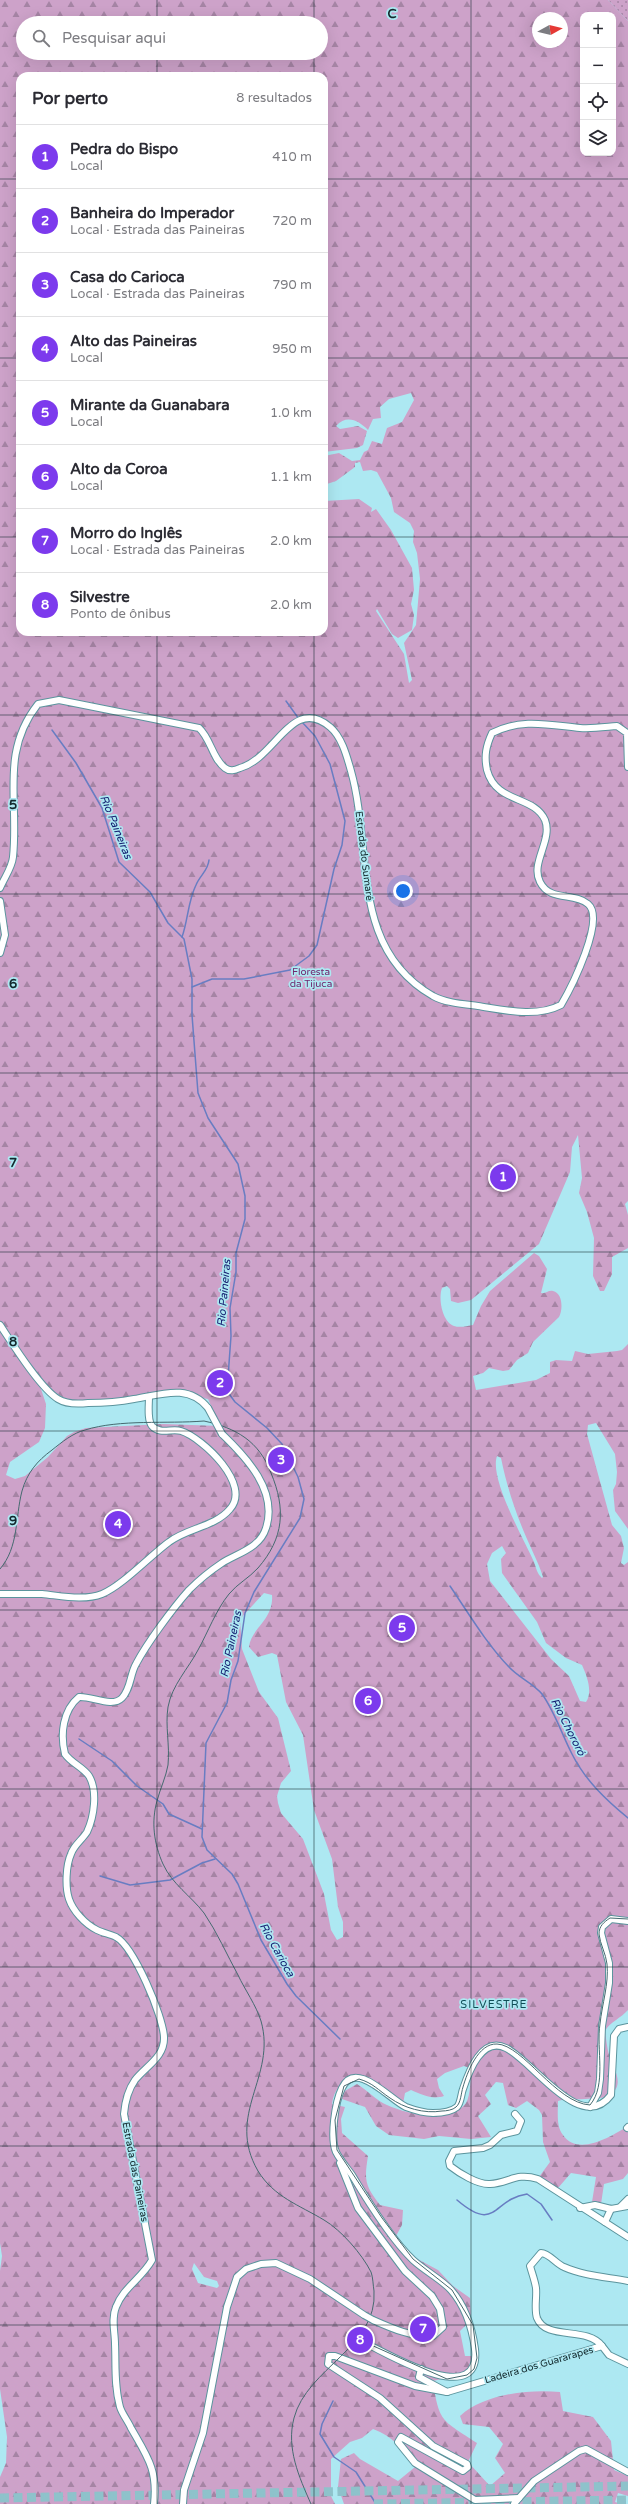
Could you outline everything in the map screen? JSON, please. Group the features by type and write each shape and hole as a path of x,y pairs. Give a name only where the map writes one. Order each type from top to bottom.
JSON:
{"street":[{"name":"Estrada do Sumaré","path":"0,888 13,858 10,770 13,747 21,727 38,704 59,700 199,728 209,740 221,764 226,769 232,770 245,767 260,758 296,721 309,717 317,718 337,735 348,763 359,812 369,899 379,934 394,960 406,974 434,996 453,1002 510,1011 547,1010 561,1005 568,994 592,935 595,918 594,911 583,901 551,894 539,881 538,871 547,829 544,820 538,811 504,794 490,779 485,755 487,743 492,733 511,725 537,722 582,728 617,726 627,733 628,767"},
{"path":"0,902 5,935 0,954"},
{"name":"Estrada das Paineiras","path":"0,1325 18,1352 51,1394 60,1400 83,1404 149,1397 177,1392 192,1395 202,1401 208,1408 222,1434 251,1466 265,1492 268,1517 261,1538 254,1546 209,1572 189,1590 135,1665 127,1692 122,1699 113,1702 79,1697 72,1703 66,1715 63,1732 65,1754 89,1776 93,1787 93,1812 86,1832 75,1847 69,1862 69,1898 84,1921 97,1930 117,1937 126,1945 151,1993 162,2023 164,2038 160,2054 135,2080 125,2099 124,2114 152,2260 146,2270 133,2281 121,2297 113,2318 114,2378 120,2408 147,2453 154,2471 156,2489 154,2504"},
{"path":"0,1594 87,1598 103,1594 171,1540 219,1518 231,1509 235,1497 228,1471 220,1460 194,1438 181,1431 158,1430 153,1427 150,1423 149,1397"},
{"path":"590,2107 596,2100 600,2079 602,2026 609,1983 609,1963 601,1933 602,1927 611,1919 628,1920"},
{"path":"183,2504 184,2490 203,2432 227,2306 237,2277 246,2269 261,2264 276,2263 310,2279 364,2315 394,2330 422,2336 433,2336 443,2327 440,2309 432,2296 405,2271 358,2208 336,2151 334,2121 338,2098 343,2086 350,2080 358,2078 368,2080 405,2107 430,2113 448,2111 457,2107 472,2066 480,2054 489,2046 496,2044 509,2049 568,2101 590,2107 603,2102 611,2095 614,2071 614,2036 619,2029 628,2027"},
{"path":"515,2114 521,2121 517,2131 501,2135 495,2142 483,2148 454,2151 449,2161 450,2166 484,2184 495,2183 521,2175 538,2179 580,2208 605,2222 628,2238"},
{"path":"336,2151 381,2219 412,2259 451,2290 470,2321 476,2358 473,2368 462,2376 441,2377 421,2370 358,2339"},
{"path":"580,2208 595,2205 611,2209 625,2206 628,2199"},
{"path":"605,2222 611,2209"},
{"name":"Ladeira dos Guararapes","path":"602,2346 592,2337 552,2331 543,2326 538,2318 532,2262 542,2253 563,2267 628,2282"},
{"path":"602,2346 610,2355 628,2364"},
{"name":"Ladeira dos Guararapes","path":"447,2392 602,2346"},
{"path":"447,2392 416,2386 335,2356 329,2356 327,2360 328,2364 380,2398 433,2446 468,2465 466,2471 463,2471 401,2437 399,2444 415,2463 476,2500 519,2498"},
{"path":"421,2370 418,2377 447,2392"},
{"path":"514,2504 534,2481 579,2451 586,2449 628,2472"}],"green space":[{"name":"Floresta da Tijuca","path":"0,0 608,0 628,21 628,1201 625,1204 628,1215 628,1248 612,1257 612,1274 604,1291 600,1291 593,1276 594,1238 587,1212 579,1193 582,1178 578,1135 572,1147 570,1172 539,1244 471,1300 458,1303 451,1301 450,1289 447,1286 442,1288 440,1298 444,1315 450,1324 459,1327 473,1325 481,1306 490,1291 534,1253 539,1256 547,1269 541,1293 553,1291 559,1295 561,1310 559,1317 533,1342 528,1353 517,1360 509,1370 503,1371 489,1368 483,1373 473,1376 476,1390 536,1380 550,1373 550,1362 556,1360 572,1361 575,1351 588,1354 617,1351 622,1350 628,1344 628,1529 615,1511 613,1490 616,1484 617,1472 615,1454 596,1423 588,1425 587,1434 612,1525 621,1536 624,1548 621,1563 624,1565 628,1562 628,2010 605,2031 609,2055 618,2081 615,2091 605,2097 558,2101 558,2123 563,2135 569,2141 577,2144 586,2144 604,2139 628,2126 628,2173 623,2179 604,2184 601,2204 592,2202 596,2177 571,2173 558,2188 539,2177 550,2162 543,2142 542,2115 539,2110 527,2101 516,2108 508,2105 503,2083 496,2082 485,2095 491,2104 478,2116 491,2137 471,2139 439,2136 424,2139 389,2135 376,2126 365,2107 342,2099 343,2092 357,2084 387,2105 406,2112 428,2116 450,2114 459,2110 468,2100 472,2069 464,2066 445,2073 437,2079 439,2088 444,2096 431,2097 411,2090 405,2093 403,2104 355,2078 342,2084 336,2090 332,2104 345,2107 341,2119 342,2133 368,2156 366,2177 371,2192 375,2198 380,2205 403,2210 402,2225 396,2236 410,2255 438,2270 453,2286 470,2298 471,2320 460,2331 465,2356 472,2356 467,2373 433,2381 438,2406 444,2420 477,2443 468,2462 490,2486 505,2473 495,2458 503,2444 489,2427 463,2424 460,2416 481,2403 494,2398 521,2392 560,2392 563,2411 593,2417 611,2441 614,2470 628,2476 628,2496 618,2493 615,2502 622,2504 344,2504 338,2487 341,2459 354,2453 360,2459 398,2481 415,2467 402,2449 392,2440 373,2429 362,2438 350,2442 331,2459 331,2496 335,2504 0,2504 0,2477 6,2463 7,2437 0,2389 0,2271 2,2256 0,2243","holes":["39,1383 66,1399 84,1404 184,1395 208,1399 220,1426 163,1424 86,1428 67,1436 48,1457 25,1476 15,1479 6,1475 10,1462 39,1442 45,1428 46,1404","497,1456 501,1458 505,1477 514,1505 541,1571 542,1578 503,1494 498,1479 496,1466","502,1546 506,1553 501,1559 502,1573 537,1622 546,1643 566,1658 582,1665 589,1689 586,1702 580,1701 569,1676 551,1659 490,1581 487,1564 492,1553","264,1593 272,1595 270,1611 254,1634 249,1647 258,1657 272,1653 277,1655 286,1702 303,1735 314,1810 332,1859 338,1907 343,1922 343,1937 337,1940 331,1930 324,1894 303,1839 281,1813 277,1796 281,1783 291,1771 278,1718 259,1692 242,1649 240,1619","194,2263 204,2277 217,2281 219,2286 217,2288 198,2283 192,2269"]},
{"path":"608,0 628,0 628,21"}],"waterway":[{"path":"286,701 299,719"},
{"path":"192,987 212,979 244,979 290,970 309,956 317,945 334,869 342,845 345,821 330,764 315,736 302,722"},
{"name":"Rio Paineiras","path":"52,730 76,763 102,808 119,862 150,892 168,923 184,939 192,979 192,1015 198,1093 208,1118 238,1164 245,1196 245,1219 236,1253 236,1272 230,1308 231,1336 227,1391 235,1402 267,1428 282,1444 298,1477 304,1499 300,1518 254,1592 245,1613 238,1661 231,1680 227,1703 206,1743 202,1837 207,1850 232,1874 238,1884 261,1940 287,1984 296,1996 340,2039"},
{"path":"182,937 193,891 207,867 209,860"},
{"name":"Rio Chororó","path":"450,1586 478,1628 501,1658 513,1671 542,1694 555,1716 572,1754 583,1772 604,1797 628,1818"},
{"path":"79,1739 112,1761 137,1786 163,1804 169,1814 202,1829"},
{"path":"100,1876 130,1885 170,1880 202,1863 215,1859"},
{"name":"Rio Carioca","path":"457,2200 470,2210 480,2214 487,2214 494,2212 516,2197 527,2194 541,2204 552,2220"},
{"path":"333,2401 322,2424 320,2434 334,2457 356,2472 376,2504"}],"tunnel":[{"path":"0,2498 628,2486"},
{"path":"374,2504 628,2500"}],"tram line":[{"path":"0,1569 6,1560 13,1542 16,1532 22,1491 30,1473 42,1459 60,1444 81,1431 113,1424 128,1423 204,1421 216,1424 236,1432 253,1444 266,1462 276,1486 279,1499 280,1523 273,1546 267,1557 258,1568 232,1590 224,1600 170,1699 167,1714 168,1765 155,1809 154,1833 157,1849 163,1864 171,1878 199,1907 209,1920 261,2021 264,2041 263,2060 249,2113 247,2131 249,2150 258,2171 264,2180 279,2194 331,2224 357,2250 372,2274 374,2291 372,2310 365,2327 354,2343 326,2371 301,2400 294,2418 292,2440 295,2462 311,2504"},
{"path":"360,2340 447,2379 467,2375 474,2369 477,2358 473,2325 452,2290 413,2259 382,2218 337,2150 335,2120 344,2086 359,2079 372,2085 402,2105 428,2112 449,2110 458,2105 467,2074 479,2053 484,2048 497,2044 507,2047 518,2054 565,2095 577,2102 590,2105 595,2097 600,2077 599,2034 607,1979 606,1960 599,1931 602,1924 610,1918 628,1919"}],"place":[{"name":"Pedra do Bispo","path":"503,1177"},
{"name":"Banheira do Imperador","path":"220,1383"},
{"name":"Casa do Carioca","path":"281,1460"},
{"name":"Alto das Paineiras","path":"118,1524"},
{"name":"Mirante da Guanabara","path":"402,1628"},
{"name":"Alto da Coroa","path":"368,1701"},
{"name":"Morro do Inglês","path":"423,2329"},
{"name":"Silvestre","path":"360,2340"}],"district":[{"name":"SILVESTRE","path":"494,2004"}]}
